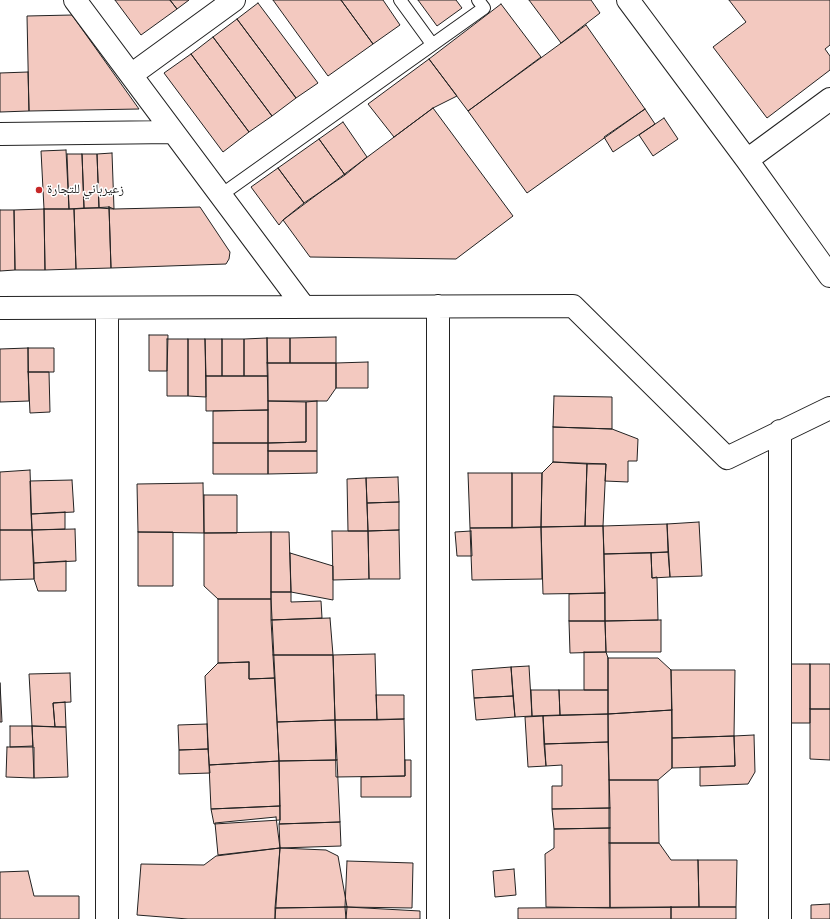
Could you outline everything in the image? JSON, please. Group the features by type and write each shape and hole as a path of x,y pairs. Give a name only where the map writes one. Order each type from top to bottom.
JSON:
{"street":[{"path":"132,76 234,0"},
{"path":"628,0 747,160 830,276"},
{"path":"77,1 304,307"},
{"path":"747,160 830,99"},
{"path":"0,134 173,132"},
{"path":"438,306 438,919"},
{"path":"0,308 573,306 727,458 830,408"},
{"path":"107,308 107,919"},
{"path":"780,431 780,919"}],"lane":[{"path":"400,0 432,44"},
{"path":"221,195 484,8 478,0"}],"building":[{"path":"115,0 170,0 177,9 141,35"},
{"path":"170,0 189,0 177,9"},
{"path":"273,0 341,0 373,44 328,76"},
{"path":"341,0 383,0 400,25 373,44"},
{"path":"418,0 456,0 462,8 437,26"},
{"path":"529,0 591,0 600,13 561,43"},
{"path":"729,0 830,0 830,45 825,49 830,56 830,70 767,118 713,47 746,22"},
{"path":"258,3 318,83 296,98 237,19"},
{"path":"501,4 541,57 468,111 429,59"},
{"path":"72,15 139,109 29,111 27,16"},
{"path":"237,19 296,98 272,116 213,37"},
{"path":"586,25 645,109 527,193 468,111"},
{"path":"213,37 272,116 249,132 191,54"},
{"path":"191,54 249,132 223,152 164,73"},
{"path":"429,59 457,96 433,108 394,137 368,104"},
{"path":"28,72 29,111 0,112 0,73"},
{"path":"433,108 513,216 456,259 310,257 283,220"},
{"path":"645,109 655,124 613,152 604,137"},
{"path":"664,118 678,139 653,156 639,135"},
{"path":"343,122 367,157 345,175 319,139"},
{"path":"319,139 345,175 304,203 278,168"},
{"path":"66,150 69,209 44,209 41,151"},
{"path":"112,153 114,209 99,208 97,154"},
{"path":"67,154 82,154 84,208 69,209"},
{"path":"82,154 97,154 99,208 84,208"},
{"path":"278,168 304,203 279,225 251,187"},
{"path":"109,207 111,268 76,269 74,209"},
{"path":"109,207 114,209 200,207 230,252 229,259 226,264 111,268"},
{"path":"44,209 45,270 15,270 14,210"},
{"path":"44,209 74,209 76,269 45,270"},
{"path":"0,210 14,210 15,270 0,271"},
{"path":"149,335 168,335 167,371 149,371"},
{"path":"336,337 336,363 290,363 290,338"},
{"path":"267,338 290,338 290,363 267,363"},
{"path":"267,338 268,376 244,376 244,339"},
{"path":"167,339 188,339 188,396 167,396"},
{"path":"188,339 205,339 206,397 188,396"},
{"path":"205,339 222,339 222,376 206,376"},
{"path":"222,339 244,339 244,376 222,376"},
{"path":"28,348 29,401 0,402 0,349"},
{"path":"28,348 54,348 54,372 28,372"},
{"path":"368,362 368,388 336,388 336,363"},
{"path":"267,363 336,363 336,388 327,401 268,401"},
{"path":"28,372 49,372 50,412 30,413"},
{"path":"206,376 268,376 268,410 206,411"},
{"path":"554,396 612,397 612,429 553,427"},
{"path":"268,401 306,402 306,442 268,443"},
{"path":"317,401 317,451 268,451 268,443 306,442 306,402"},
{"path":"268,410 268,443 213,443 213,411"},
{"path":"553,427 612,429 638,439 637,461 628,461 628,482 605,481 606,464 553,462"},
{"path":"213,443 268,443 268,474 213,474"},
{"path":"268,451 317,451 317,473 268,474"},
{"path":"553,462 587,464 585,526 541,527 542,473"},
{"path":"587,464 606,464 603,526 585,526"},
{"path":"30,470 32,530 0,530 0,472"},
{"path":"468,473 512,473 512,528 470,528"},
{"path":"512,473 542,473 541,527 512,528"},
{"path":"398,477 399,502 367,503 366,478"},
{"path":"366,478 368,531 348,531 347,479"},
{"path":"72,480 74,512 31,514 30,481"},
{"path":"203,483 204,533 138,532 137,484"},
{"path":"204,495 237,495 237,533 204,533"},
{"path":"399,502 399,530 368,531 367,503"},
{"path":"65,512 65,529 32,530 31,514"},
{"path":"699,522 702,576 670,577 667,524"},
{"path":"667,524 668,552 604,554 603,526"},
{"path":"603,526 605,593 543,594 541,527"},
{"path":"541,527 542,579 472,580 470,528"},
{"path":"75,529 76,561 34,563 32,530"},
{"path":"0,530 32,530 34,579 0,580"},
{"path":"399,530 400,579 369,579 368,531"},
{"path":"332,531 368,531 369,579 333,580"},
{"path":"471,531 472,556 457,556 455,532"},
{"path":"138,532 173,532 173,586 138,586"},
{"path":"271,532 271,599 218,599 204,586 204,533"},
{"path":"271,532 289,532 291,592 271,592"},
{"path":"668,552 670,577 652,578 651,553"},
{"path":"290,553 333,566 333,600 291,592"},
{"path":"651,553 652,578 657,577 658,620 605,621 604,554"},
{"path":"66,561 66,591 38,591 34,579 34,563"},
{"path":"271,592 291,592 291,602 321,601 322,618 271,620"},
{"path":"605,593 605,621 569,621 569,594"},
{"path":"218,599 271,599 275,678 249,679 249,662 218,663"},
{"path":"330,618 333,655 273,655 271,620"},
{"path":"661,620 661,652 606,652 605,621"},
{"path":"569,621 605,621 606,652 570,653"},
{"path":"584,652 606,652 608,658 608,690 584,690"},
{"path":"375,654 377,720 335,720 333,655"},
{"path":"273,655 333,655 335,720 277,722"},
{"path":"608,658 658,658 671,670 672,710 608,714"},
{"path":"249,662 249,679 275,678 279,761 209,765 205,676 218,663"},
{"path":"787,664 810,664 810,723 787,723"},
{"path":"810,664 830,664 830,709 810,709"},
{"path":"529,666 532,716 515,717 511,667"},
{"path":"511,667 513,696 474,698 472,670"},
{"path":"671,670 735,670 734,736 672,738"},
{"path":"70,673 71,702 53,703 55,727 32,726 29,674"},
{"path":"0,683 2,722 0,722"},
{"path":"531,690 559,690 560,715 532,716"},
{"path":"559,690 608,690 608,714 560,715"},
{"path":"376,695 404,695 404,719 377,720"},
{"path":"513,696 515,717 476,720 474,698"},
{"path":"65,702 66,727 55,727 53,703"},
{"path":"810,709 830,709 830,760 810,759"},
{"path":"672,710 672,768 658,780 609,780 608,714"},
{"path":"608,714 608,742 544,744 543,716"},
{"path":"543,716 546,766 528,767 525,717"},
{"path":"404,719 405,776 336,777 335,720"},
{"path":"335,720 337,760 279,761 277,722"},
{"path":"207,724 208,749 179,750 178,725"},
{"path":"10,726 32,726 33,746 10,747"},
{"path":"32,726 66,727 68,777 34,778"},
{"path":"754,735 755,772 748,784 700,786 700,767 735,766 734,736"},
{"path":"734,736 735,766 672,768 672,738"},
{"path":"608,742 610,808 552,809 552,786 562,786 562,765 546,766 544,744"},
{"path":"7,747 34,747 34,778 6,777"},
{"path":"208,749 210,773 179,774 179,750"},
{"path":"337,760 340,822 279,824 279,761"},
{"path":"405,760 411,760 411,797 361,797 361,777 405,776"},
{"path":"279,761 280,806 211,809 209,765"},
{"path":"609,780 658,780 659,843 609,843"},
{"path":"280,806 280,820 214,824 211,809"},
{"path":"610,808 610,828 554,829 552,809"},
{"path":"276,817 280,848 218,855 215,823"},
{"path":"340,822 341,846 280,848 279,824"},
{"path":"610,828 610,908 546,907 545,854 554,848 554,829"},
{"path":"609,843 659,843 671,860 698,860 699,907 610,908"},
{"path":"280,848 275,919 188,919 137,915 141,864 204,865 216,856"},
{"path":"280,848 326,850 338,856 347,907 275,908"},
{"path":"698,860 737,860 736,907 699,907"},
{"path":"347,861 413,863 412,908 345,907"},
{"path":"514,869 516,895 495,897 493,871"},
{"path":"28,871 34,896 79,896 79,919 0,919 0,872"},
{"path":"830,904 830,919 811,919 811,905"},
{"path":"345,907 346,919 275,919 275,908"},
{"path":"347,907 420,911 420,919 346,919"},
{"path":"671,907 671,919 518,919 518,908"},
{"path":"671,907 736,907 736,919 671,919"}],"place":[{"name":"زعيرباني للتجارة","path":"39,190"}]}
